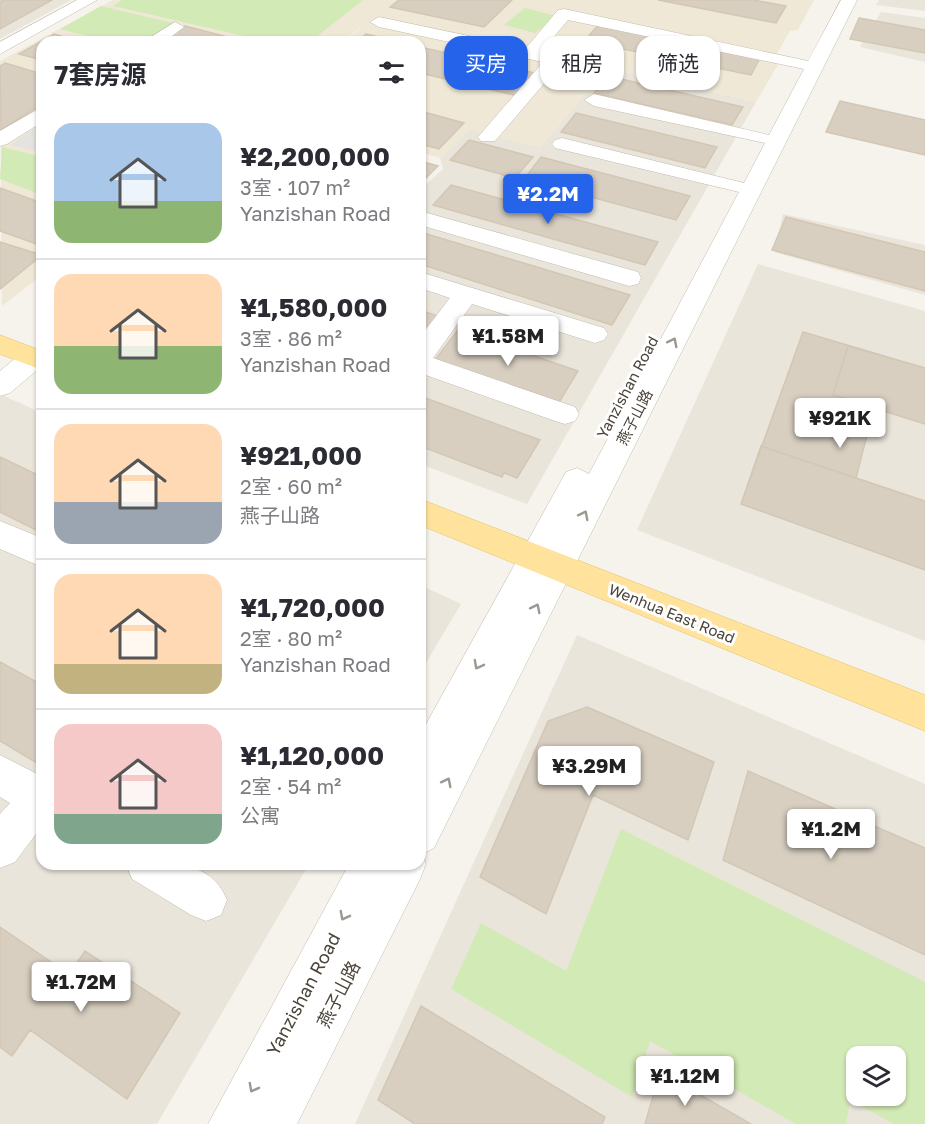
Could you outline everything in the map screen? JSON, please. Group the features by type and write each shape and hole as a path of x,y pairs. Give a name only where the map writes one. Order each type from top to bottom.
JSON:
{"main road":[{"path":"0,344 36,358"},
{"name":"Wenhua East Road","path":"426,514 925,713"}],"street":[{"path":"0,50 89,0"},
{"name":"Yanzishan Road","path":"426,764 546,562 735,186 836,0"},
{"name":"燕子山路","path":"426,821 546,562 849,0"},
{"path":"530,54 564,14 801,64"},
{"path":"379,22 556,59 488,136"},
{"path":"161,36 175,27"},
{"path":"594,100 761,138"},
{"path":"0,139 36,117"},
{"path":"562,144 735,186"},
{"path":"426,220 630,278"},
{"path":"426,282 596,334"},
{"path":"426,348 466,294"},
{"path":"0,386 36,360"},
{"path":"426,365 565,414"},
{"path":"0,534 36,551"},
{"path":"0,774 36,794"},
{"path":"0,847 36,803"},
{"path":"157,870 206,900"},
{"name":"Yanzishan Road","path":"233,1124 369,870"},
{"name":"燕子山路","path":"272,1124 402,870"}],"shaded area":[{"path":"0,0 71,0 0,39"},
{"path":"113,0 814,0 798,30 790,31 774,59 779,63 756,102 703,90 720,90 720,36 636,36 636,75 624,72 624,36 540,36 540,90 588,90 540,147 469,129 440,158 426,154 426,36 351,36 369,21 350,36 46,36"},
{"path":"879,0 925,0 925,11 876,5"},
{"path":"881,12 925,18 925,62 860,47"},
{"path":"36,42 36,280 2,306 0,61"},
{"path":"624,72 636,75 636,90 703,90 756,102 527,504 426,466 426,185 443,169 440,158 469,129 540,147 588,90 624,90"},
{"path":"36,127 36,152 10,145"},
{"path":"783,214 925,245 925,295 774,252"},
{"path":"758,264 925,311 925,641 637,530"},
{"path":"2,395 36,410 36,870 305,870 157,1124 0,1124 0,397"},
{"path":"426,588 461,604 426,663"},
{"path":"577,635 925,784 925,1124 355,1124"}],"green space":[{"path":"122,0 363,0 318,36 244,36 113,6"},
{"path":"101,6 173,23 152,36 87,36 60,29"},
{"path":"525,8 556,16 535,33 504,25"},
{"path":"2,147 36,156 36,193 0,179"},
{"path":"621,829 925,982 925,1124 894,1124 861,1106 906,1106 906,1046 846,1046 846,1106 849,1106 846,1124 796,1124 650,1041 632,1097 451,989 481,923 566,971"}],"building":[{"path":"3,0 52,0 0,29 0,2"},
{"path":"399,0 512,0 484,27 390,7"},
{"path":"658,0 753,0 786,6 776,23"},
{"path":"859,18 925,30 925,53 850,39"},
{"path":"598,25 652,36 636,36 636,52 624,49 624,36 589,36"},
{"path":"185,26 224,36 171,36"},
{"path":"36,44 36,58 19,54"},
{"path":"426,48 444,52 444,79 426,74"},
{"path":"720,50 760,58 751,75 720,69"},
{"path":"5,63 36,72 36,108 1,130 0,66"},
{"path":"528,72 539,74 528,86"},
{"path":"624,80 636,82 636,90 669,90 743,107 732,125 594,93 596,90 624,90"},
{"path":"492,90 524,90 518,96"},
{"path":"840,101 925,120 925,155 826,132"},
{"path":"426,113 464,123 439,149 426,146"},
{"path":"576,113 717,147 705,168 561,132"},
{"path":"469,140 533,157 515,178 450,160"},
{"path":"541,157 690,196 676,220 524,179"},
{"path":"426,163 438,166 426,178"},
{"path":"451,185 658,242 645,265 433,205"},
{"path":"0,188 36,201 36,244 0,231"},
{"path":"786,217 925,252 925,291 772,250"},
{"path":"426,234 630,295 612,325 426,266"},
{"path":"0,242 36,253 36,260 0,289"},
{"path":"426,312 441,317 426,336"},
{"path":"458,330 578,371 558,404 435,360"},
{"path":"803,332 925,368 925,424 874,408 856,478 925,501 925,570 741,504"},
{"path":"848,346 925,368 925,424 833,395"},
{"path":"426,398 540,440 517,478 504,473 502,477 426,448"},
{"path":"761,446 925,501 925,570 741,504"},
{"path":"0,457 36,474 36,530 0,512"},
{"path":"0,662 36,682 36,762 0,741"},
{"path":"587,707 714,762 688,840 593,795 546,914 480,877 548,721"},
{"path":"748,771 925,848 925,955 723,860"},
{"path":"0,927 69,974 85,951 180,1013 127,1099 30,1030 12,1056 0,1047"},
{"path":"421,1006 605,1117 602,1124 415,1124 378,1100"},
{"path":"660,1072 751,1124 645,1124"}]}
